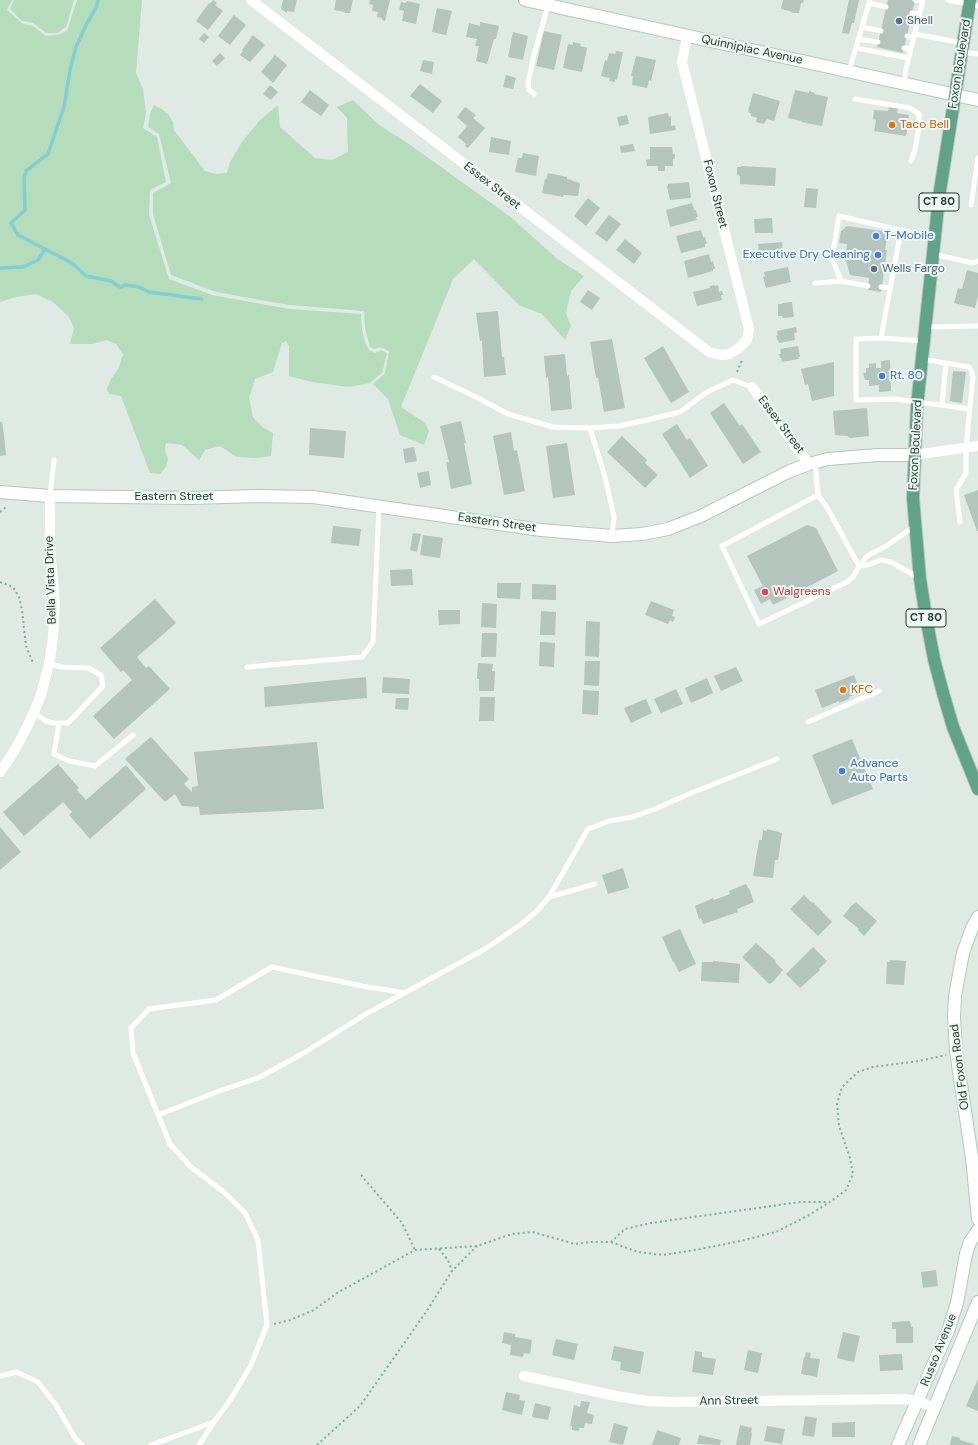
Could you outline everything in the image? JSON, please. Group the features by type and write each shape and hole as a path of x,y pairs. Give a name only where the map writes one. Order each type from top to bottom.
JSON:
{"main road":[{"name":"Foxon Boulevard","path":"972,3 962,48 939,197 917,402 913,498 920,579 926,617 943,693 953,727 978,789"}],"street":[{"name":"Essex Street","path":"251,0 709,352 721,355 729,354 739,348"},
{"name":"Quinnipiac Avenue","path":"525,0 978,100"},
{"name":"Foxon Street","path":"686,36 682,62 749,329 747,340 739,348"},
{"name":"Essex Street","path":"752,387 812,464"},
{"name":"Eastern Street","path":"0,492 50,496 192,498 257,496 313,497 541,530 612,536 642,534 675,526 701,516 790,471 828,459 914,454 978,446"},
{"name":"Bella Vista Drive","path":"0,772 19,743 34,712 41,695 49,664 53,638 55,602 50,548 50,496"},
{"name":"Old Foxon Road","path":"978,917 962,953 954,1017 956,1051 972,1158 978,1219"},
{"name":"Russo Avenue","path":"898,1445 948,1331 957,1303 966,1254 970,1242 978,1230"},
{"name":"Russo Avenue","path":"919,1445 978,1302"},
{"name":"Ann Street","path":"524,1376 616,1396 647,1401 674,1402 904,1399 918,1401 935,1408"}],"lane":[{"path":"904,83 908,58 923,1 915,0"},
{"path":"948,0 972,3"},
{"path":"849,71 869,1 886,7"},
{"path":"534,94 529,90 528,83 548,5"},
{"path":"912,13 919,14"},
{"path":"862,27 880,31"},
{"path":"907,36 914,36 962,48 978,54"},
{"path":"858,39 878,42"},
{"path":"856,48 908,58"},
{"path":"904,48 910,50"},
{"path":"855,100 910,108 919,114 919,126 915,150 911,161"},
{"path":"971,205 978,158"},
{"path":"841,281 832,258 839,216 935,238"},
{"path":"881,338 901,230"},
{"path":"933,254 973,263 978,261"},
{"path":"815,283 841,281 868,286"},
{"path":"881,287 890,288"},
{"path":"925,327 978,326"},
{"path":"923,341 881,338 856,339 856,400 895,399 970,409"},
{"path":"922,359 969,367 973,376 966,448 966,473 956,490 960,522"},
{"path":"942,405 946,363"},
{"path":"434,377 508,414 527,421 553,427 590,428 619,426 680,412 707,392 733,380 752,387"},
{"path":"590,428 605,477 614,517 612,536"},
{"path":"50,496 54,460"},
{"path":"812,464 818,495 828,508 859,566"},
{"path":"818,495 722,546 759,624 847,582 853,577 867,556 886,546 916,525"},
{"path":"247,667 362,657 373,642 379,506"},
{"path":"859,566 868,565 881,560 890,562 920,579"},
{"path":"34,712 46,721 54,723 68,723 103,686 101,674 88,668 49,664"},
{"path":"808,722 879,691"},
{"path":"59,723 54,754 69,761 95,766 134,736"},
{"path":"158,1115 222,1090 258,1078 302,1054 366,1014 485,949 536,912 549,897 588,829 609,821 632,817 655,809 777,759"},
{"path":"549,897 595,884"},
{"path":"199,1445 231,1399 251,1365 267,1325 258,1240 245,1214 225,1193 191,1167 170,1144 133,1053 131,1028 149,1009 216,1000 272,967 362,986 404,993"},
{"path":"0,1376 16,1372 38,1382 56,1405 75,1438 82,1445"},
{"path":"151,1445 214,1422"}],"path":[{"path":"736,382 737,369 744,355 739,348"},
{"path":"0,512 6,507"},
{"path":"0,582 13,587 19,597 26,646 33,664"},
{"path":"267,1325 290,1320 314,1310 337,1293 415,1250 477,1246 512,1234 533,1232 575,1244 611,1242 638,1252 663,1255 745,1240 776,1232 809,1215 846,1190 853,1174 850,1158 838,1126 837,1104 842,1087 858,1072 873,1067 919,1061 956,1051"},
{"path":"360,1175 402,1223 415,1250"},
{"path":"611,1242 624,1229 651,1223 800,1202 830,1202"},
{"path":"317,1445 360,1406 426,1312 452,1271 477,1246"},
{"path":"439,1249 448,1260 452,1271"}],"green space":[{"path":"0,0 12,0 7,10 23,24 33,26 46,36 58,35 67,31 77,0 142,0 136,73 143,89 146,113 143,128 157,137 166,182 150,190 149,215 169,279 212,295 289,309 361,314 362,330 369,350 375,353 381,350 387,353 382,373 370,383 349,387 312,382 289,376 289,346 286,341 282,343 273,372 255,379 249,398 253,417 262,427 273,433 271,456 257,458 237,457 220,446 205,450 199,460 182,445 166,443 165,450 168,459 166,467 160,474 150,473 121,396 109,394 107,389 111,379 118,369 123,354 116,344 106,340 93,344 70,344 74,328 69,317 53,302 36,294 16,297 0,302"},
{"path":"14,0 74,0 66,27 57,33 46,33 33,23 22,21 10,9"},
{"path":"353,100 379,125 409,144 512,218 556,258 584,276 571,291 566,313 571,326 565,340 542,314 519,305 474,259 453,279 401,407 425,423 429,431 424,445 400,435 388,399 373,384 385,373 389,351 380,347 375,349 370,347 365,328 364,311 289,305 216,292 171,275 153,214 153,193 171,183 159,134 148,127 150,114 154,105 168,114 173,122 174,130 205,171 216,174 227,173 230,162 242,142 259,121 278,105 280,127 315,158 332,160 348,152 347,118 337,107"}],"building":[{"path":"213,0 217,3 215,5 223,11 208,30 196,21 209,3 210,4"},
{"path":"283,0 297,0 294,12 287,11 287,13 281,9"},
{"path":"336,0 353,0 350,13 334,10"},
{"path":"370,0 390,0 385,21 382,20 382,18 377,17 378,12 372,11 373,5 369,4"},
{"path":"783,0 804,0 803,3 801,3 799,13 793,13 781,9"},
{"path":"849,0 859,0 854,23 852,23 849,34 842,33"},
{"path":"888,0 915,0 903,53 877,47"},
{"path":"407,1 420,4 416,24 402,21 404,11 399,10 401,2 406,3"},
{"path":"437,8 452,11 446,35 432,32"},
{"path":"234,15 246,25 230,45 218,36"},
{"path":"480,22 499,26 487,64 476,61 479,46 475,46 477,39 466,37 469,23 480,26"},
{"path":"544,31 562,35 554,70 536,66"},
{"path":"513,32 528,36 523,60 508,57"},
{"path":"204,33 209,37 204,43 199,39"},
{"path":"253,35 265,45 250,62 240,55"},
{"path":"573,42 581,44 580,46 587,48 582,72 563,68 568,44 573,45"},
{"path":"616,51 623,52 617,80 615,79 615,82 609,81 610,78 601,76 605,60 607,61 609,53 615,54"},
{"path":"220,53 225,58 217,66 212,61"},
{"path":"275,55 287,65 273,83 261,72"},
{"path":"636,56 656,60 651,81 649,80 647,88 632,85 633,76 631,76"},
{"path":"423,60 434,62 432,74 420,71"},
{"path":"506,75 516,78 513,89 503,87"},
{"path":"420,84 442,101 433,113 410,96"},
{"path":"270,85 278,92 271,100 263,94"},
{"path":"310,90 329,105 321,116 301,102"},
{"path":"795,90 809,93 809,91 815,93 814,94 828,97 822,126 788,118"},
{"path":"753,93 780,101 774,121 767,119 764,124 756,122 757,118 751,116 748,111"},
{"path":"465,107 476,115 473,118 485,128 468,148 465,146 466,144 458,137 467,126 457,117"},
{"name":"Taco Bell","path":"889,107 898,108 897,113 909,115 906,136 874,131 876,120 873,119 874,110 888,111"},
{"path":"668,113 669,117 671,116 671,126 675,125 676,130 650,134 648,117"},
{"path":"627,115 629,124 619,126 617,117"},
{"path":"491,137 511,141 509,155 489,152"},
{"path":"633,144 635,151 621,153 620,146"},
{"path":"650,147 672,147 673,154 675,154 673,166 665,166 665,171 658,171 658,166 647,166 646,160 650,159"},
{"path":"523,153 539,156 536,176 515,172 518,158 522,158"},
{"path":"737,167 776,168 775,186 740,184 740,176 737,175"},
{"path":"548,173 567,177 567,179 580,183 578,196 564,195 563,197 542,193"},
{"path":"689,182 691,198 670,200 667,186 668,184"},
{"path":"806,188 818,189 816,208 804,207"},
{"path":"588,198 600,208 586,226 574,216"},
{"path":"692,203 694,210 696,210 698,217 696,217 697,220 670,227 666,210"},
{"path":"609,215 621,224 607,242 595,233"},
{"path":"772,218 773,233 755,233 754,219"},
{"path":"847,226 889,232 889,238 887,237 885,250 887,250 881,292 868,290 869,278 850,275 845,257 847,244 839,243 841,231"},
{"path":"701,230 707,244 705,244 705,247 681,253 676,236"},
{"path":"625,239 642,253 634,264 616,250"},
{"path":"782,242 783,258 760,260 758,244"},
{"path":"709,254 715,269 713,269 713,271 688,278 684,261"},
{"path":"788,267 791,282 766,288 763,277 765,276 764,272"},
{"path":"967,270 978,273 978,296 975,308 954,303 958,288 962,289"},
{"path":"718,285 719,292 722,291 722,300 697,306 693,292 710,288 710,286"},
{"path":"588,290 600,298 592,310 580,302"},
{"path":"792,302 794,317 783,318 782,316 778,316 778,304"},
{"path":"498,311 502,357 504,357 506,375 484,377 482,341 480,341 476,313"},
{"path":"796,327 797,332 794,333 795,340 779,343 776,336 778,335 777,331"},
{"path":"612,339 625,408 604,412 590,342"},
{"path":"663,346 689,392 671,403 644,358"},
{"path":"798,346 799,359 782,362 779,354 781,354 780,349"},
{"path":"565,354 567,376 569,375 572,409 551,411 548,377 546,378 544,356"},
{"path":"890,360 891,391 879,392 879,385 869,386 869,380 865,380 863,373 866,373 866,368 869,368 869,364 876,363 876,368 881,368 881,361"},
{"path":"834,362 834,396 812,401 808,384 805,385 801,369"},
{"path":"953,371 966,372 962,403 950,401"},
{"path":"724,403 740,426 742,424 761,452 743,464 710,413"},
{"path":"867,408 869,436 850,438 847,436 835,435 833,411"},
{"path":"461,421 472,484 451,489 446,462 449,462 440,426"},
{"path":"0,422 2,422 6,455 0,456"},
{"path":"677,424 687,440 690,438 708,466 690,478 662,434"},
{"path":"310,428 346,431 344,458 309,455"},
{"path":"511,432 514,451 517,450 525,491 504,495 493,436"},
{"path":"622,436 647,460 645,463 658,475 645,488 607,452"},
{"path":"567,443 575,495 553,498 546,446"},
{"path":"414,447 417,461 405,463 403,449"},
{"path":"429,471 431,485 420,488 417,473"},
{"path":"978,490 978,531 977,531 964,495"},
{"name":"Walgreens","path":"807,525 816,528 838,571 773,605 770,599 761,604 754,590 763,586 747,556"},
{"path":"333,526 361,529 359,546 331,543"},
{"path":"413,533 421,534 417,552 410,550"},
{"path":"423,535 443,538 440,558 420,555"},
{"path":"412,569 413,585 391,586 390,570"},
{"path":"497,583 521,583 520,599 497,598"},
{"path":"532,584 556,585 556,600 532,599"},
{"path":"155,599 176,623 137,657 146,668 149,666 170,689 114,739 93,716 132,680 123,670 121,672 100,648"},
{"path":"651,601 674,610 672,616 675,617 673,622 670,620 668,624 645,615"},
{"path":"482,603 497,604 496,628 481,627"},
{"path":"438,610 460,610 460,624 439,625"},
{"path":"541,611 556,612 555,635 540,635"},
{"path":"586,621 600,622 599,657 585,656"},
{"path":"482,633 497,633 496,657 481,657"},
{"path":"540,642 555,643 554,667 539,666"},
{"path":"585,661 600,661 599,686 584,685"},
{"path":"478,663 493,664 492,671 495,671 494,691 479,691 479,679 477,679"},
{"path":"736,667 743,681 721,691 714,676"},
{"path":"854,675 861,692 849,697 849,699 839,703 839,701 822,708 815,690"},
{"path":"366,677 367,698 265,707 264,687"},
{"path":"383,677 410,679 409,694 382,693"},
{"path":"707,678 713,693 691,703 685,688"},
{"path":"676,689 683,704 661,713 654,699"},
{"path":"583,690 599,691 598,715 582,714"},
{"path":"480,697 495,697 494,721 479,721"},
{"path":"396,698 409,698 408,710 395,709"},
{"path":"646,699 652,713 631,723 624,708"},
{"path":"151,737 189,779 184,784 192,792 192,787 198,786 194,752 317,742 324,809 200,815 199,807 182,806 175,794 165,802 125,759"},
{"path":"852,739 873,789 832,805 812,755"},
{"path":"58,764 79,788 77,790 86,800 126,765 146,789 90,839 69,815 72,812 63,802 24,836 3,812"},
{"path":"0,827 21,852 0,870"},
{"path":"767,829 782,833 778,860 775,860 773,878 753,876 759,840 762,840 763,830 767,831"},
{"path":"623,868 629,888 608,894 602,875"},
{"path":"746,884 754,902 737,909 738,912 703,924 701,918 699,919 695,906 713,898 714,900 730,894 729,891"},
{"path":"804,895 812,903 813,902 832,922 818,936 790,909"},
{"path":"856,902 877,921 864,936 858,930 859,929 843,916"},
{"path":"680,929 696,964 679,972 662,937"},
{"path":"756,943 776,961 775,962 783,970 773,982 769,984 742,957"},
{"path":"813,947 827,961 819,969 820,970 800,988 786,974"},
{"path":"890,960 906,961 904,985 886,984 887,962 890,962"},
{"path":"713,961 740,964 739,983 701,981 702,962"},
{"path":"936,1270 938,1286 923,1288 921,1272"},
{"path":"910,1321 911,1327 913,1327 913,1343 896,1343 896,1329 892,1329 892,1322"},
{"path":"504,1332 515,1334 515,1337 532,1340 530,1354 524,1353 523,1357 510,1355 511,1345 502,1343"},
{"path":"843,1332 860,1336 854,1362 837,1358"},
{"path":"556,1339 578,1344 574,1360 552,1355"},
{"path":"614,1346 644,1352 640,1374 620,1370 621,1362 611,1360"},
{"path":"748,1350 762,1353 758,1373 744,1370"},
{"path":"695,1351 702,1352 702,1357 716,1359 713,1375 692,1372"},
{"path":"806,1352 811,1353 810,1358 820,1359 817,1377 801,1374"},
{"path":"902,1354 903,1370 880,1371 879,1355"},
{"path":"978,1379 978,1411 966,1406"},
{"path":"506,1392 520,1395 519,1400 525,1401 522,1415 502,1410"},
{"path":"581,1401 590,1402 587,1413 594,1415 592,1424 585,1423 584,1428 579,1428 579,1431 572,1430 572,1426 570,1426 574,1405 580,1407"},
{"path":"535,1403 551,1407 548,1420 532,1417"},
{"path":"805,1416 817,1418 814,1437 802,1435"},
{"path":"855,1422 855,1437 832,1437 832,1423"},
{"path":"614,1423 628,1427 623,1445 609,1442"},
{"path":"740,1425 752,1428 750,1445 736,1445"},
{"path":"767,1426 785,1429 782,1444 764,1441"},
{"path":"657,1430 681,1438 679,1445 652,1445"},
{"path":"699,1435 721,1440 720,1445 697,1444"},
{"path":"952,1436 960,1438 960,1440 974,1445 950,1445"}],"waterway":[{"path":"98,0 96,8 76,47 70,70 64,107 48,154 26,171 24,178 25,210 11,223 18,235 72,263 86,276 111,281 120,287 126,285 139,287 149,292 202,299"},
{"path":"0,268 23,267 38,260 45,249"}],"place":[{"name":"Shell","path":"899,21"},
{"name":"Taco Bell","path":"892,125"},
{"name":"T-Mobile","path":"876,236"},
{"name":"Executive Dry Cleaning","path":"878,255"},
{"name":"Wells Fargo","path":"874,269"},
{"name":"Rt. 80","path":"882,376"},
{"name":"Walgreens","path":"765,592"},
{"name":"KFC","path":"843,690"},
{"name":"Advance Auto Parts","path":"842,771"}]}
